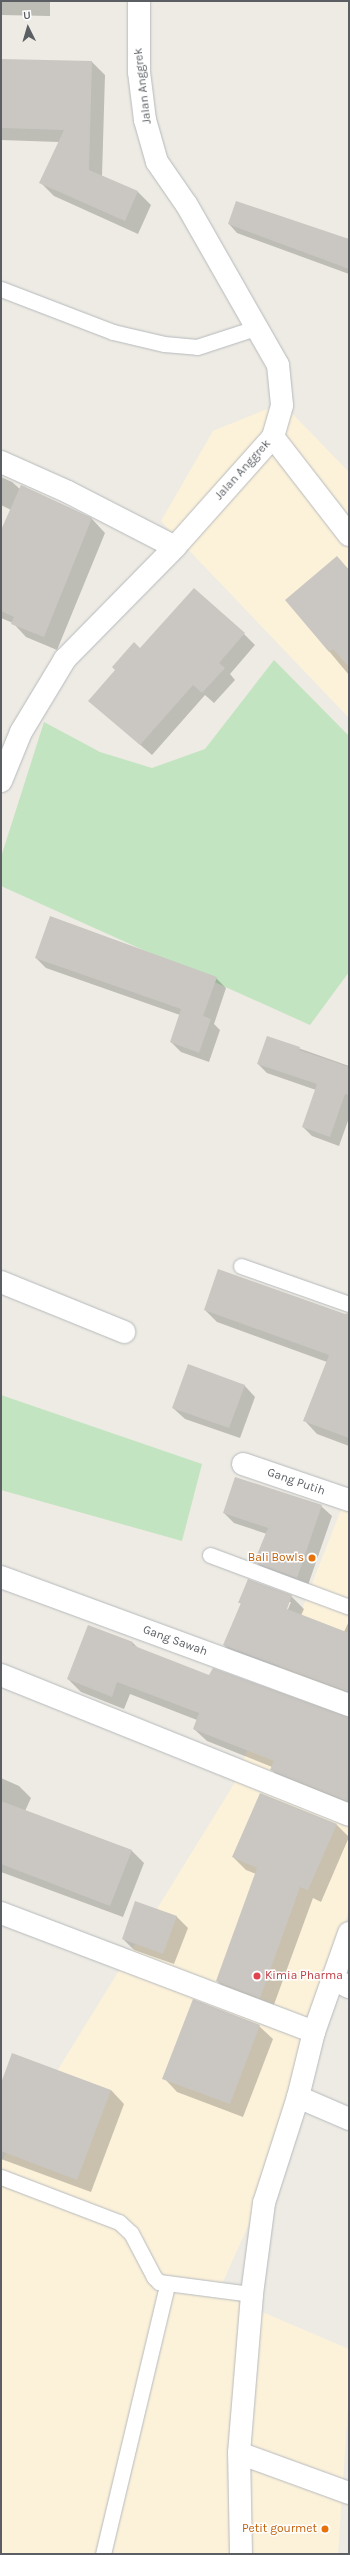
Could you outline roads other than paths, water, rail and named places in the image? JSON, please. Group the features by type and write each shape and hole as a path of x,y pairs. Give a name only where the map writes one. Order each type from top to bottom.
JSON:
{"street":[{"name":"Jalan Anggrek","path":"1,781 21,732 65,659 175,547 273,437 282,405 278,365 255,328 186,204 158,162 145,120 139,72 139,1"},
{"path":"273,437 349,535"},
{"path":"1,462 68,492 175,547"},
{"path":"1,1282 124,1332"},
{"name":"Gang Putih","path":"243,1464 349,1500"},
{"name":"Gang Sawah","path":"1,1577 349,1705"},
{"path":"1,1675 349,1815"},
{"path":"1,1913 314,2032"},
{"path":"241,2554 239,2453 252,2294 264,2203 298,2097 314,2032 340,1983 349,1933"},
{"path":"298,2097 349,2119"},
{"path":"239,2453 349,2493"}],"lane":[{"path":"1,289 113,332 164,344 196,347 255,328"},
{"path":"241,1266 349,1304"},
{"path":"210,1555 349,1607"},
{"path":"1,2177 119,2222 131,2233 154,2277 167,2285 252,2294"},
{"path":"103,2554 167,2285"}],"place":[{"name":"Bali Bowls","path":"312,1558"},
{"name":"Kimia Pharma","path":"257,1976"},
{"name":"Petit gourmet","path":"325,2529"}]}
